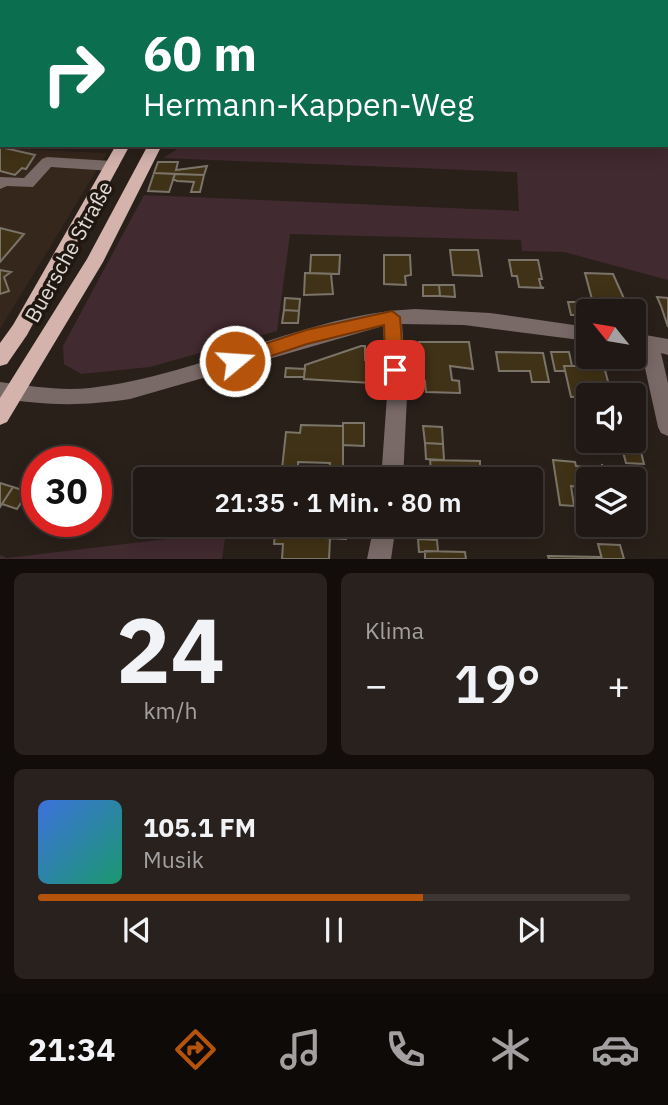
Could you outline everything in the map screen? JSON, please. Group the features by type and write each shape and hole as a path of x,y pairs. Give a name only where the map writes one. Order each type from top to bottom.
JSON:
{"main road":[{"name":"Buersche Straße","path":"0,358 20,330 122,147"},
{"name":"Buersche Straße","path":"0,416 8,392 94,262 154,147"}],"street":[{"path":"0,184 4,181 28,183 47,162 112,166"},
{"path":"392,317 397,396 393,467"},
{"path":"8,392 59,398 145,389 306,337 392,317 483,321 576,333"},
{"path":"650,343 668,426"},
{"path":"379,559 383,537"}],"shaded area":[{"path":"0,147 107,153 0,329"},
{"path":"181,147 668,147 668,280 564,252 522,251 521,240 290,234 277,331 150,367 81,374 64,364 63,346 144,195 519,211 517,172 163,158"},
{"path":"184,537 225,537 222,559 0,559 0,555 7,558"}],"building":[{"path":"0,147 35,155 26,169 22,168 15,175 0,171"},
{"path":"158,162 178,162 176,170 207,166 204,175 154,173"},
{"path":"154,173 175,174 169,192 148,191"},
{"path":"175,174 204,175 200,192 191,192 194,182 177,181 173,179"},
{"path":"0,228 24,234 0,262"},
{"path":"450,250 478,250 482,276 453,275"},
{"path":"311,255 340,255 339,274 310,273"},
{"path":"384,255 410,255 411,275 405,276 406,285 384,284"},
{"path":"509,260 538,260 542,279 539,279 541,287 544,288 519,287 517,276 512,276"},
{"path":"0,270 11,272 4,277 9,291 0,294"},
{"path":"305,273 334,274 331,274 333,294 304,295"},
{"path":"585,273 613,274 624,299 592,299"},
{"path":"423,285 439,285 440,296 423,296"},
{"path":"439,285 454,285 455,297 440,296"},
{"path":"657,297 668,298 668,327 661,306"},
{"path":"285,298 300,299 299,311 284,310"},
{"path":"568,302 576,302 576,315 571,315"},
{"path":"284,310 299,311 298,323 282,323"},
{"path":"419,342 469,342 473,369 450,366 452,380 459,381 460,393 426,392 425,381 421,381"},
{"path":"365,346 365,360 371,360 371,383 304,379 305,365"},
{"path":"496,352 543,353 549,382 532,382 530,371 499,371"},
{"path":"551,352 569,352 572,366 564,366 565,371 555,371"},
{"path":"564,366 576,366 576,369 605,369 608,383 576,383 576,397 571,397"},
{"path":"286,368 305,369 304,377 285,377"},
{"path":"343,423 364,423 364,446 343,445"},
{"path":"301,425 343,426 343,467 329,467 330,463 298,462 298,467 282,467 286,432 300,433"},
{"path":"423,426 442,427 443,444 425,443"},
{"path":"425,443 443,444 444,460 426,459"},
{"path":"623,453 641,453 644,464 626,463"},
{"path":"430,460 480,461 480,467 431,467"},
{"path":"553,460 575,462 576,466 589,467 576,467 576,487 571,486 574,506 560,505"},
{"path":"0,483 13,487 0,507"},
{"path":"13,487 21,490 21,503 17,509 2,504"},
{"path":"275,537 330,538 329,559 282,559 283,544 274,544"},
{"path":"346,537 346,539 325,538"},
{"path":"418,539 437,540 438,551 419,552"},
{"path":"598,544 620,545 624,559 602,559"},
{"path":"425,551 465,552 466,559 425,559"},
{"path":"548,556 601,557 602,559 549,559"}],"route":[{"path":"235,361 306,337 392,317 395,370"}]}
